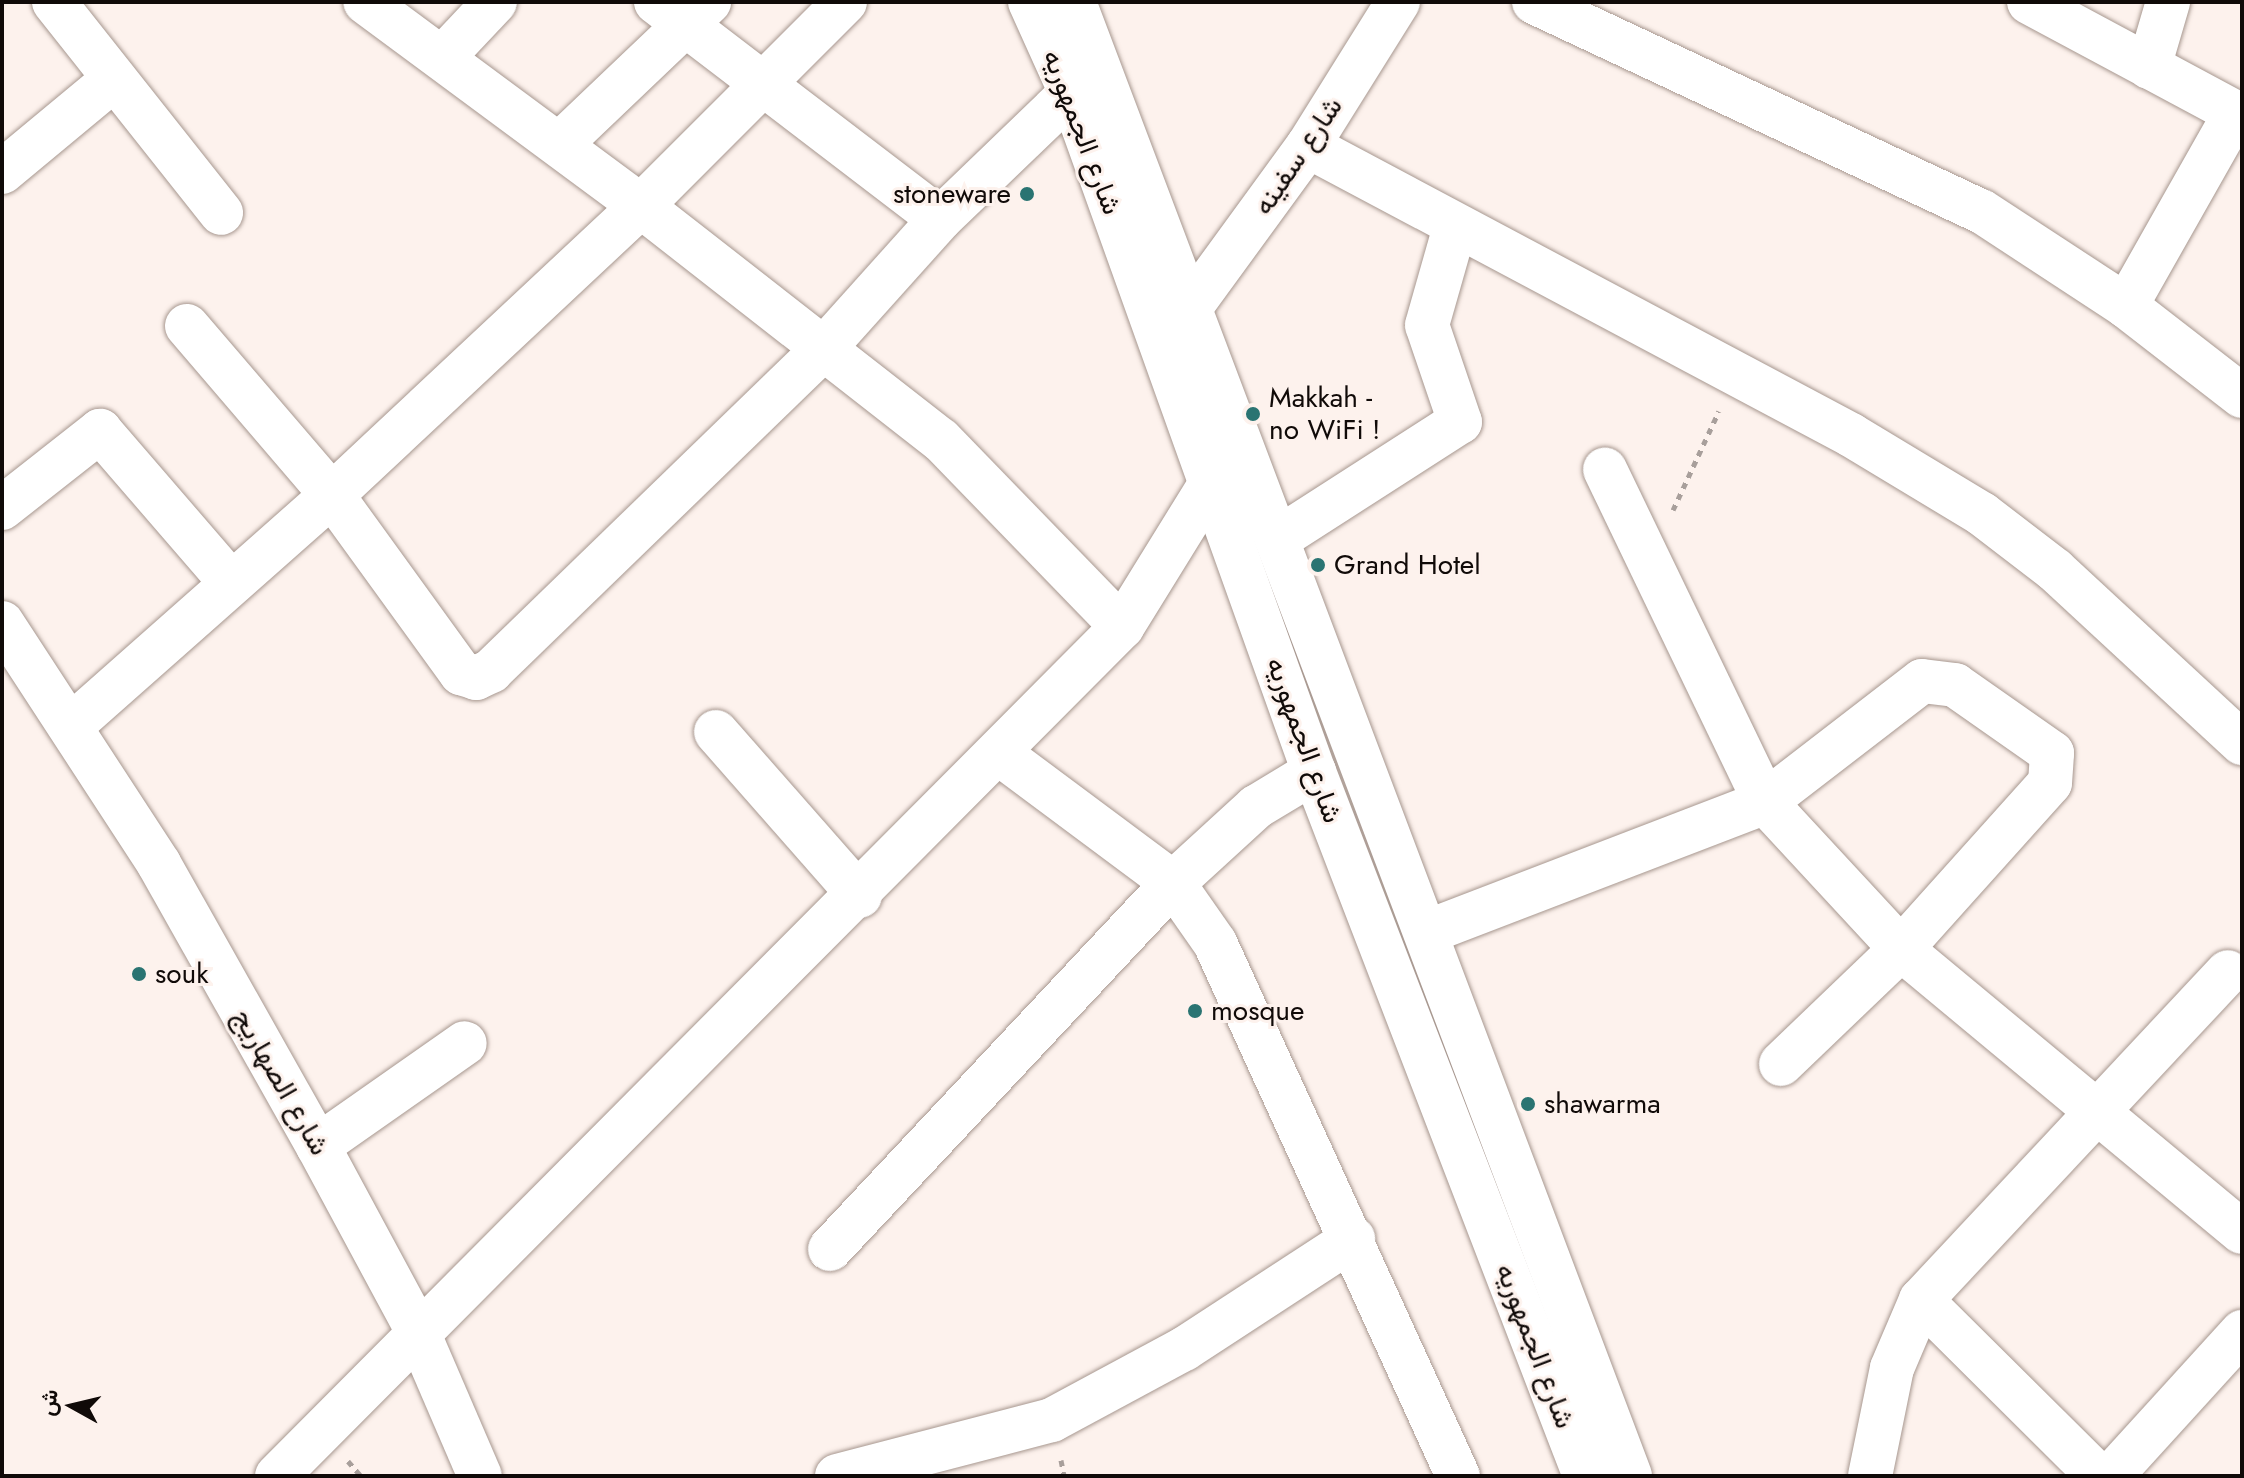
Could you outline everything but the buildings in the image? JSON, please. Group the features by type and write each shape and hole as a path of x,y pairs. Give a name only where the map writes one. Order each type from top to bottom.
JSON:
{"street":[{"path":"54,2 221,213"},
{"path":"365,2 445,55 827,345 941,440 1122,627"},
{"path":"445,55 495,2"},
{"path":"72,725 332,495 641,206 768,84 845,2"},
{"name":"شارع الجمهوريه","path":"1030,2 1071,93 1314,772 1585,1476"},
{"name":"شارع الجمهوريه","path":"1074,2 1192,305 1630,1476"},
{"name":"شارع سفينه","path":"1192,305 1308,146 1398,2"},
{"path":"1534,2 1891,163 1981,211 2126,306 2242,396"},
{"path":"2029,2 2239,114 2126,306"},
{"path":"2149,67 2168,2"},
{"path":"560,144 683,9 768,84 940,219"},
{"path":"2,172 113,80"},
{"path":"187,326 332,495 461,673 476,678 827,345 940,219 1071,93"},
{"path":"1308,146 1982,514 2055,570 2242,743"},
{"path":"1279,538 1460,422 1427,325 1455,227"},
{"path":"2,508 100,431 231,583"},
{"path":"1605,469 1652,555 1765,802 1901,949 2094,1115 2242,1232"},
{"path":"277,1476 417,1330 860,896 1122,627 1211,483"},
{"name":"شارع الصهاريج","path":"2,623 72,725 318,1146 417,1330 480,1476"},
{"path":"1427,932 1765,802 1922,681 1955,685 2052,753 2050,783 1901,949 1781,1064"},
{"path":"716,732 860,896"},
{"path":"1000,754 1173,883 1215,943 1353,1239 1458,1476"},
{"path":"830,1249 1173,883 1256,807 1314,772"},
{"path":"1870,1476 1892,1368 1921,1300 2228,972"},
{"path":"318,1146 465,1043"},
{"path":"837,1476 1052,1420 1184,1349 1353,1239"},
{"path":"1921,1300 2098,1476"},
{"path":"2111,1476 2242,1332"}],"path":[{"path":"1652,555 1735,378"}],"place":[{"name":"stoneware","path":"1027,194"},
{"name":"Makkah - no WiFi !","path":"1253,414"},
{"name":"Grand Hotel","path":"1318,565"},
{"name":"souk","path":"139,974"},
{"name":"mosque","path":"1195,1011"},
{"name":"shawarma","path":"1528,1104"}]}
